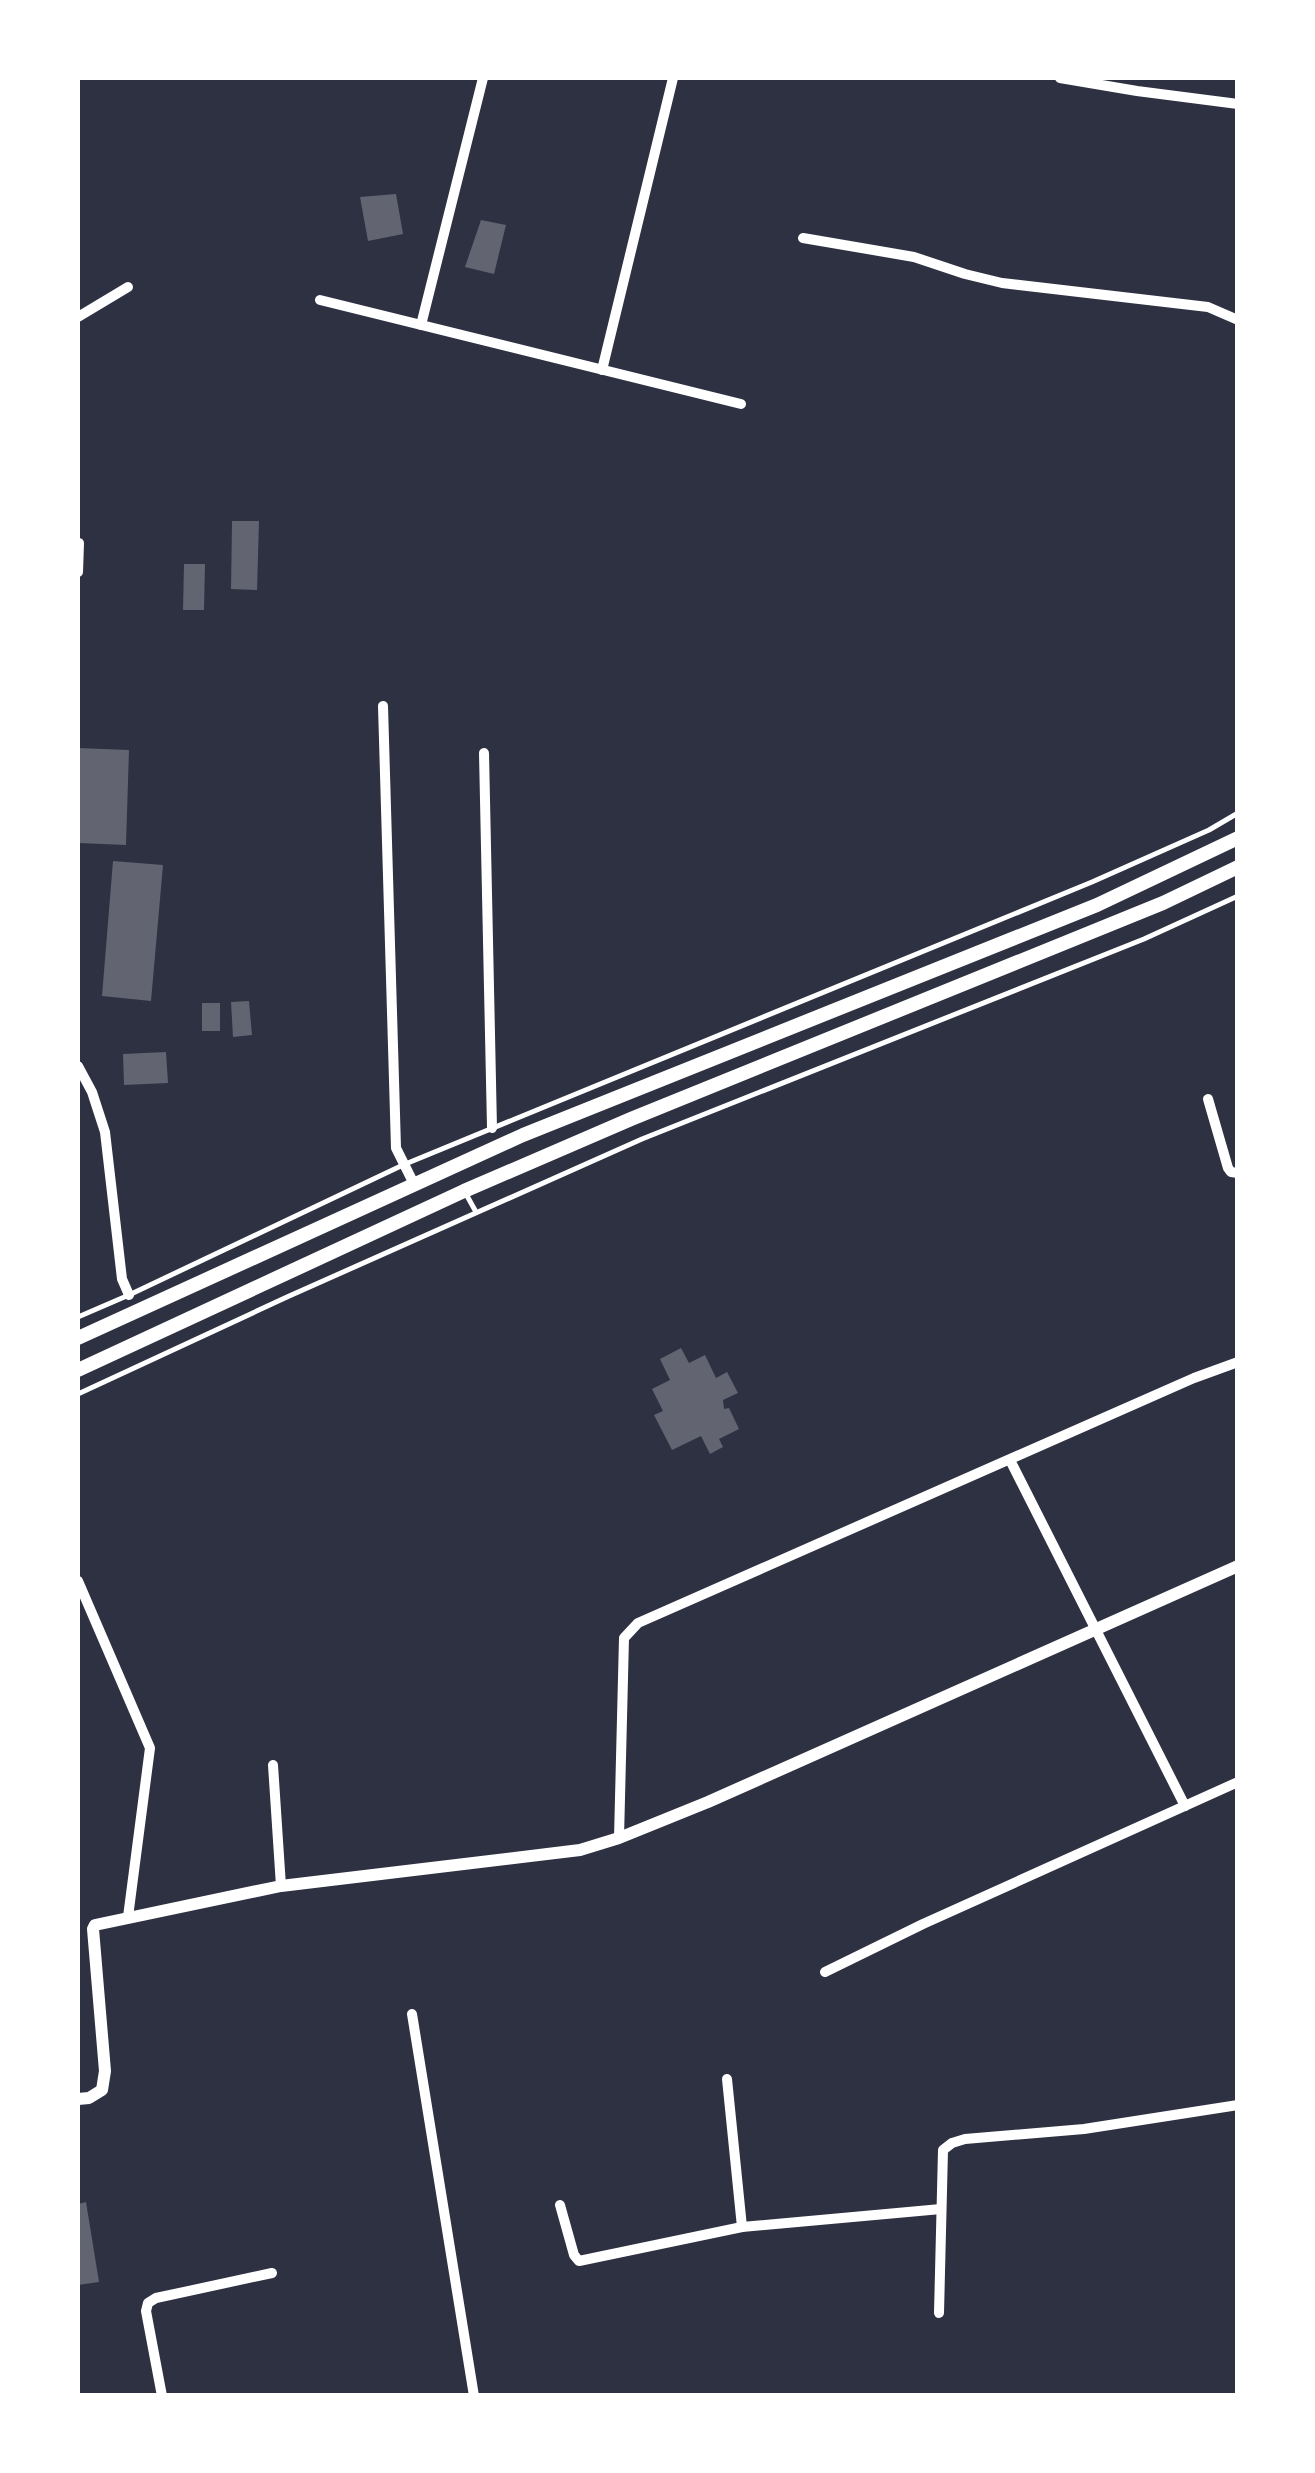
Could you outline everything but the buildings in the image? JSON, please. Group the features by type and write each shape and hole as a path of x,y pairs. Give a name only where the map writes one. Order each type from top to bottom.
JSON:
{"main road":[{"path":"78,1338 523,1134 1097,905 1238,838"},
{"path":"78,1370 631,1119 1163,903 1238,867"}],"street":[{"path":"421,325 483,78"},
{"path":"602,370 673,78"},
{"path":"1060,78 1238,104"},
{"path":"803,238 914,256 1002,283 1208,307 1238,320"},
{"path":"78,317 128,287"},
{"path":"320,300 741,404"},
{"path":"78,572 79,543"},
{"path":"383,706 396,1148 414,1184"},
{"path":"484,753 492,1128"},
{"path":"78,1066 106,1132 122,1279 129,1295"},
{"path":"1208,1099 1228,1168 1238,1173"},
{"path":"619,1838 624,1638 630,1628 1238,1362"},
{"path":"1010,1460 1185,1806"},
{"path":"78,2099 102,2090 106,2071 95,1924 282,1886 580,1850 619,1838 1238,1566"},
{"path":"78,1581 150,1748 128,1916"},
{"path":"273,1765 282,1886"},
{"path":"825,1972 922,1924 1238,1782"},
{"path":"412,2014 474,2396"},
{"path":"726,2078 742,2227"},
{"path":"939,2313 942,2150 952,2142 1084,2129 1238,2105"},
{"path":"560,2205 578,2261 742,2227 941,2209"},
{"path":"162,2396 146,2311 148,2303 272,2273"}],"lane":[{"path":"78,1317 404,1165 1092,882 1210,830 1238,813"},
{"path":"78,1394 642,1140 1144,938 1238,896"},
{"path":"631,1119 642,1140"},
{"path":"464,1192 476,1212"}]}
